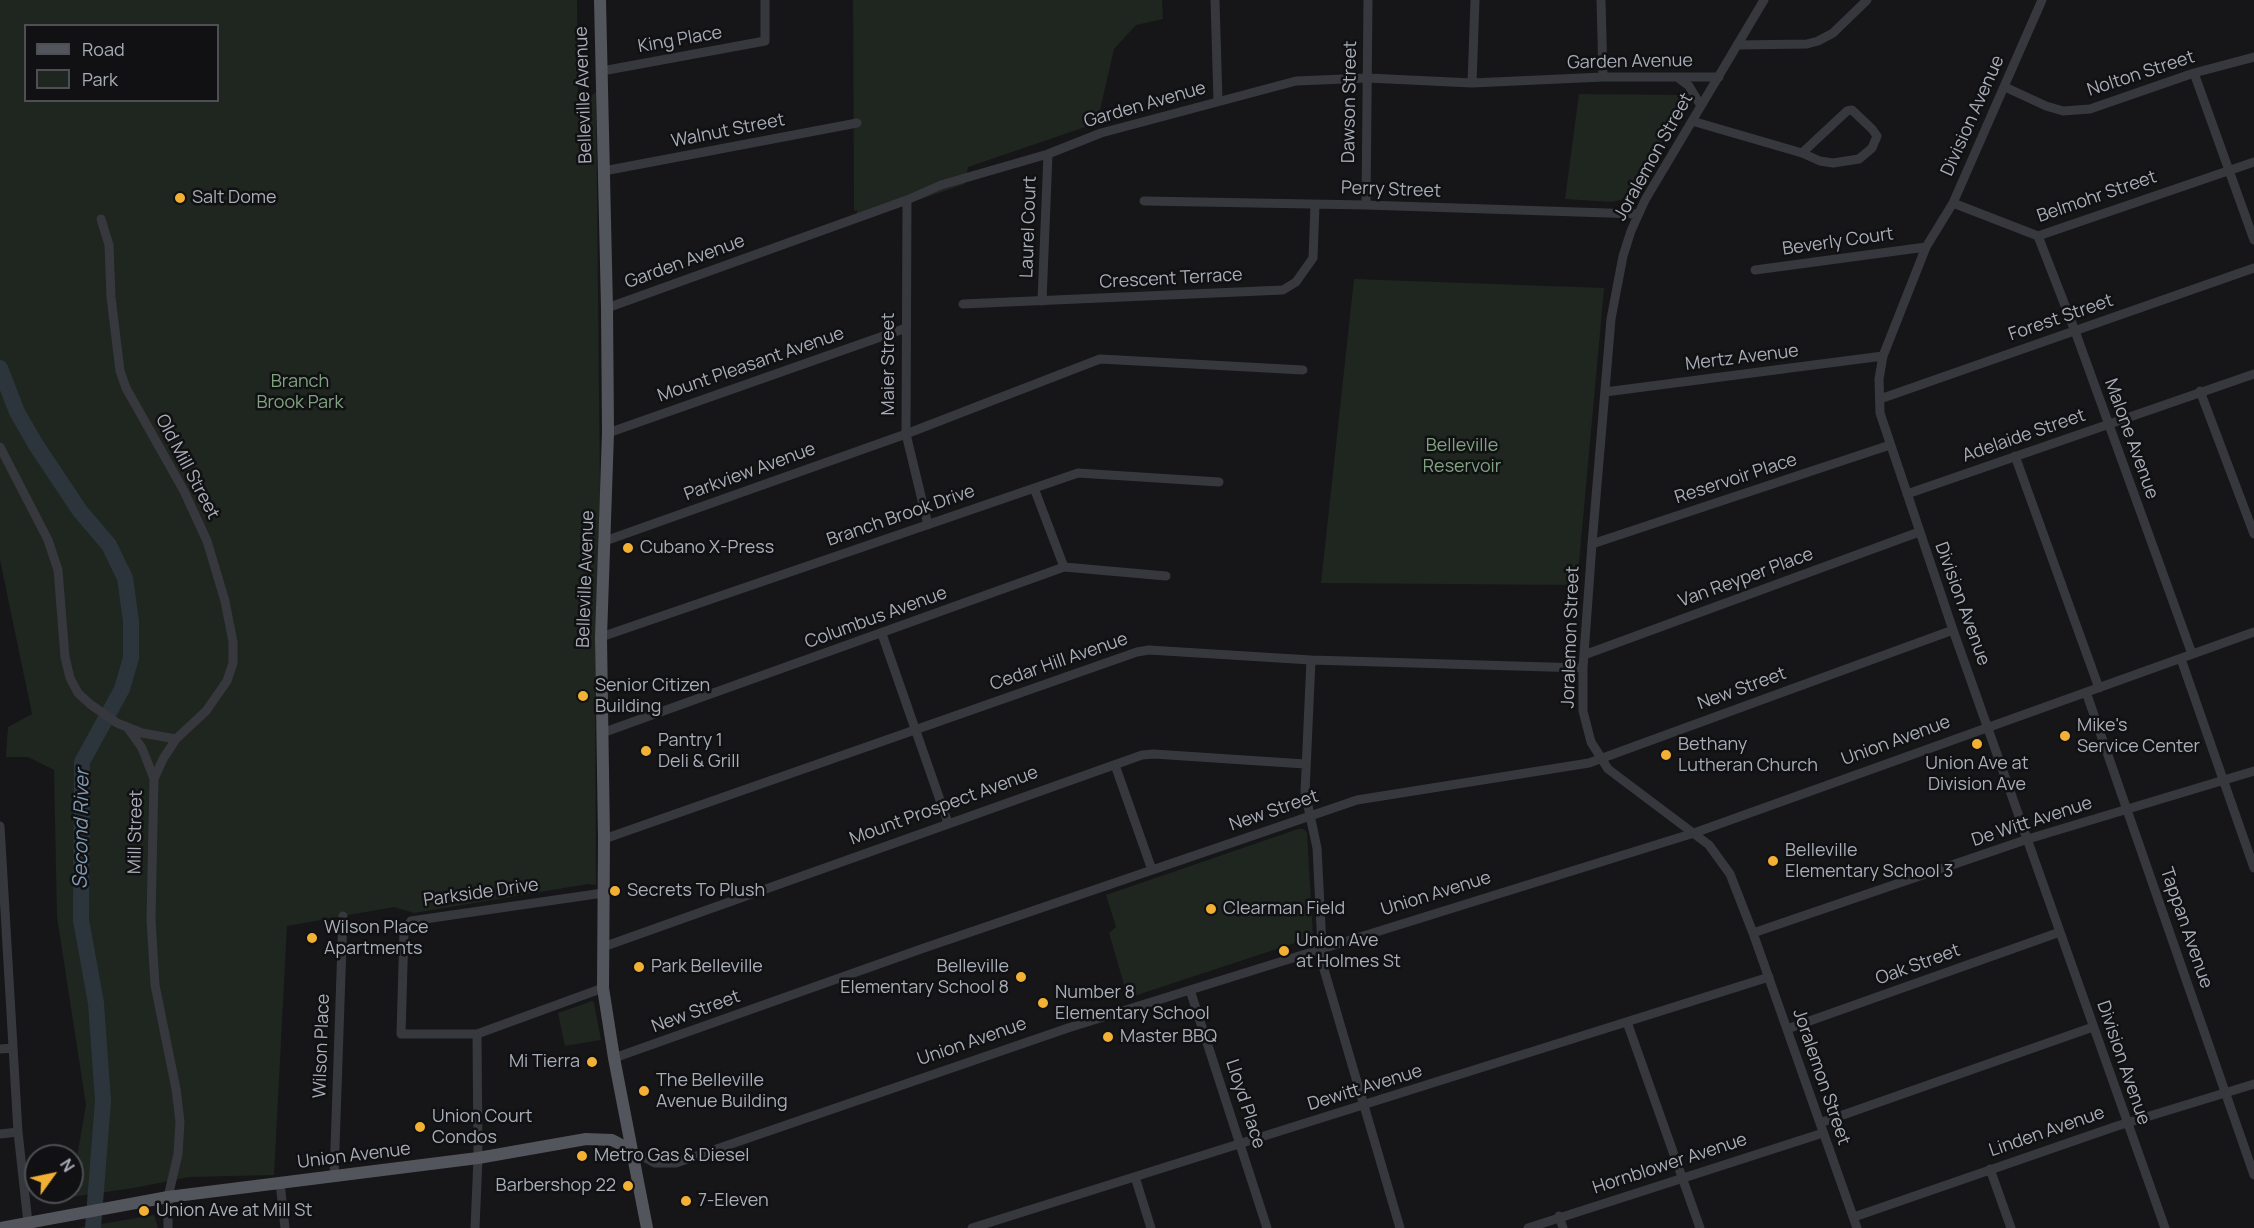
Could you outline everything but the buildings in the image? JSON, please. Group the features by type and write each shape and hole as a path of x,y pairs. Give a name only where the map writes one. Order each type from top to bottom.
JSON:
{"main road":[{"name":"Belleville Avenue","path":"600,0 608,433 601,637 604,839 603,988 646,1228"},
{"name":"Union Avenue","path":"28,1223 168,1197 478,1158 596,1138 612,1140 631,1150"},
{"path":"0,1228 28,1223"}],"street":[{"name":"King Place","path":"602,71 765,41 765,0"},
{"path":"1215,0 1218,101"},
{"name":"Dawson Street","path":"1366,205 1368,0"},
{"path":"1472,83 1475,0"},
{"path":"1601,0 1603,77"},
{"name":"Joralemon Street","path":"1764,0 1638,214 1623,256 1611,319 1592,544 1583,668 1584,721 1591,742 1601,758 1618,777 1709,845 1727,869 1769,977 1857,1228"},
{"path":"1737,45 1807,44 1818,41 1833,33 1867,0"},
{"name":"Division Avenue","path":"2042,0 1953,203 1926,247 1883,356 1879,379 1880,413 1953,630 2164,1228"},
{"name":"Nolton Street","path":"2005,87 2046,106 2063,111 2090,109 2194,73 2254,57"},
{"path":"2194,73 2254,240"},
{"name":"Garden Avenue","path":"607,308 907,200 941,185 1048,154 1101,133 1296,81 1368,78 1472,83 1603,77 1719,77"},
{"path":"1677,77 1689,86 1701,106"},
{"path":"1692,121 1833,163 1859,159 1872,148 1876,142 1876,136 1872,129 1852,110 1847,111 1802,153"},
{"name":"Walnut Street","path":"604,171 857,123"},
{"name":"Laurel Court","path":"1042,302 1048,154"},
{"name":"Belmohr Street","path":"1953,203 2037,236 2254,162"},
{"name":"Maier Street","path":"907,200 906,434 928,525"},
{"name":"Perry Street","path":"1144,201 1366,205 1638,214"},
{"name":"Crescent Terrace","path":"963,304 1288,289 1296,282 1313,258 1315,205"},
{"name":"Old Mill Street","path":"101,219 109,245 112,309 120,370 126,388 184,491 203,531 225,601 233,642 233,663 227,681 206,711 176,739 154,779"},
{"name":"Malone Avenue","path":"2037,236 2193,654"},
{"name":"Beverly Court","path":"1755,270 1926,247"},
{"name":"Forest Street","path":"1880,399 2254,268"},
{"name":"Mount Pleasant Avenue","path":"608,433 906,328"},
{"name":"Mertz Avenue","path":"1605,392 1883,356"},
{"name":"Parkview Avenue","path":"605,541 906,434 1100,359 1303,370"},
{"name":"Adelaide Street","path":"1907,494 2254,374"},
{"path":"2200,391 2254,534"},
{"name":"Reservoir Place","path":"1592,544 1890,445"},
{"name":"Mill Street","path":"0,447 48,540 58,570 65,657 70,678 78,693 90,704 127,727 142,748 154,779 151,919 155,985 176,1089 180,1122 178,1154 168,1197 168,1228"},
{"path":"2015,456 2099,688"},
{"name":"Branch Brook Drive","path":"601,637 1078,473 1220,482"},
{"path":"1034,488 1064,567"},
{"name":"Van Reyper Place","path":"1584,655 1919,532"},
{"name":"Columbus Avenue","path":"602,734 1064,567 1166,576"},
{"name":"New Street","path":"614,1058 1357,800 1577,766 1953,630"},
{"name":"Union Avenue","path":"631,1150 655,1163 676,1163 1056,1032 1694,833 2254,632"},
{"path":"882,634 948,824"},
{"name":"Cedar Hill Avenue","path":"604,839 1137,652 1149,650 1311,660 1583,668"},
{"path":"2181,658 2254,868"},
{"path":"1311,660 1305,792 1317,848 1323,966 1400,1228"},
{"name":"Tappan Avenue","path":"2086,692 2254,1174"},
{"path":"127,727 142,733 176,739"},
{"name":"Mount Prospect Avenue","path":"603,947 1142,755 1305,764"},
{"path":"1115,765 1152,870"},
{"name":"De Witt Avenue","path":"1753,933 2028,839 2254,771"},
{"path":"0,826 4,962 28,1223"},
{"name":"Parkside Drive","path":"477,1034 401,1034 404,931 407,925 418,918 603,893"},
{"name":"Wilson Place","path":"334,1176 343,916"},
{"name":"Oak Street","path":"1787,1029 2060,932"},
{"name":"Dewitt Avenue","path":"972,1228 1769,977"},
{"path":"475,1228 478,1158 477,1034 603,988"},
{"name":"Lloyd Place","path":"1190,990 1267,1228"},
{"path":"1627,1022 1700,1228"},
{"name":"Hornblower Avenue","path":"1528,1228 1559,1216 1683,1178 2093,1028"},
{"path":"0,1049 13,1048"},
{"name":"Linden Avenue","path":"1854,1217 2127,1122 2254,1084"},
{"path":"0,1134 18,1132"},
{"path":"1990,1169 2011,1228"},
{"path":"1135,1177 1151,1228"},
{"path":"280,1183 285,1228"},
{"path":"1559,1216 1563,1228"}],"green space":[{"name":"Branch Brook Park","path":"0,0 577,0 578,106 596,92 600,491 595,657 596,885 588,884 414,913 394,907 287,926 274,1175 189,1177 84,1195 84,1144 79,1144 86,1105 57,917 54,770 28,757 6,757 8,727 32,714 0,560"},
{"path":"853,0 1162,0 1163,19 1136,25 1114,49 1097,123 968,167 965,184 857,221 857,210 854,211"},
{"path":"1579,94 1678,95 1684,110 1627,198 1612,202 1565,199"},
{"name":"Belleville Reservoir","path":"1354,279 1604,288 1577,585 1321,583"},
{"name":"Clearman Field","path":"1298,829 1307,832 1313,937 1128,998 1109,933 1116,927 1106,895"},
{"path":"592,1001 601,1040 565,1046 558,1013"},
{"path":"154,1215 158,1228 78,1228"}],"waterway":[{"name":"Second River","path":"0,368 17,412 36,445 80,511 109,545 125,578 131,621 131,658 122,689 82,762 81,920 96,1003 103,1101 93,1228"}],"place":[{"name":"Salt Dome","path":"180,198"},
{"name":"Cubano X-Press","path":"628,548"},
{"name":"Senior Citizen Building","path":"583,696"},
{"name":"Mike's Service Center","path":"2065,736"},
{"name":"Union Ave at Division Ave","path":"1977,744"},
{"name":"Pantry 1 Deli & Grill","path":"646,751"},
{"name":"Bethany Lutheran Church","path":"1666,755"},
{"name":"Belleville Elementary School 3","path":"1773,861"},
{"name":"Secrets To Plush","path":"615,891"},
{"name":"Clearman Field","path":"1211,909"},
{"name":"Wilson Place Apartments","path":"312,938"},
{"name":"Union Ave at Holmes St","path":"1284,951"},
{"name":"Park Belleville","path":"639,967"},
{"name":"Belleville Elementary School 8","path":"1021,977"},
{"name":"Number 8 Elementary School","path":"1043,1003"},
{"name":"Master BBQ","path":"1108,1037"},
{"name":"Mi Tierra","path":"592,1062"},
{"name":"The Belleville Avenue Building","path":"644,1091"},
{"name":"Union Court Condos","path":"420,1127"},
{"name":"Metro Gas & Diesel","path":"582,1156"},
{"name":"Barbershop 22","path":"628,1186"},
{"name":"7-Eleven","path":"686,1201"},
{"name":"Union Ave at Mill St","path":"144,1211"}]}
